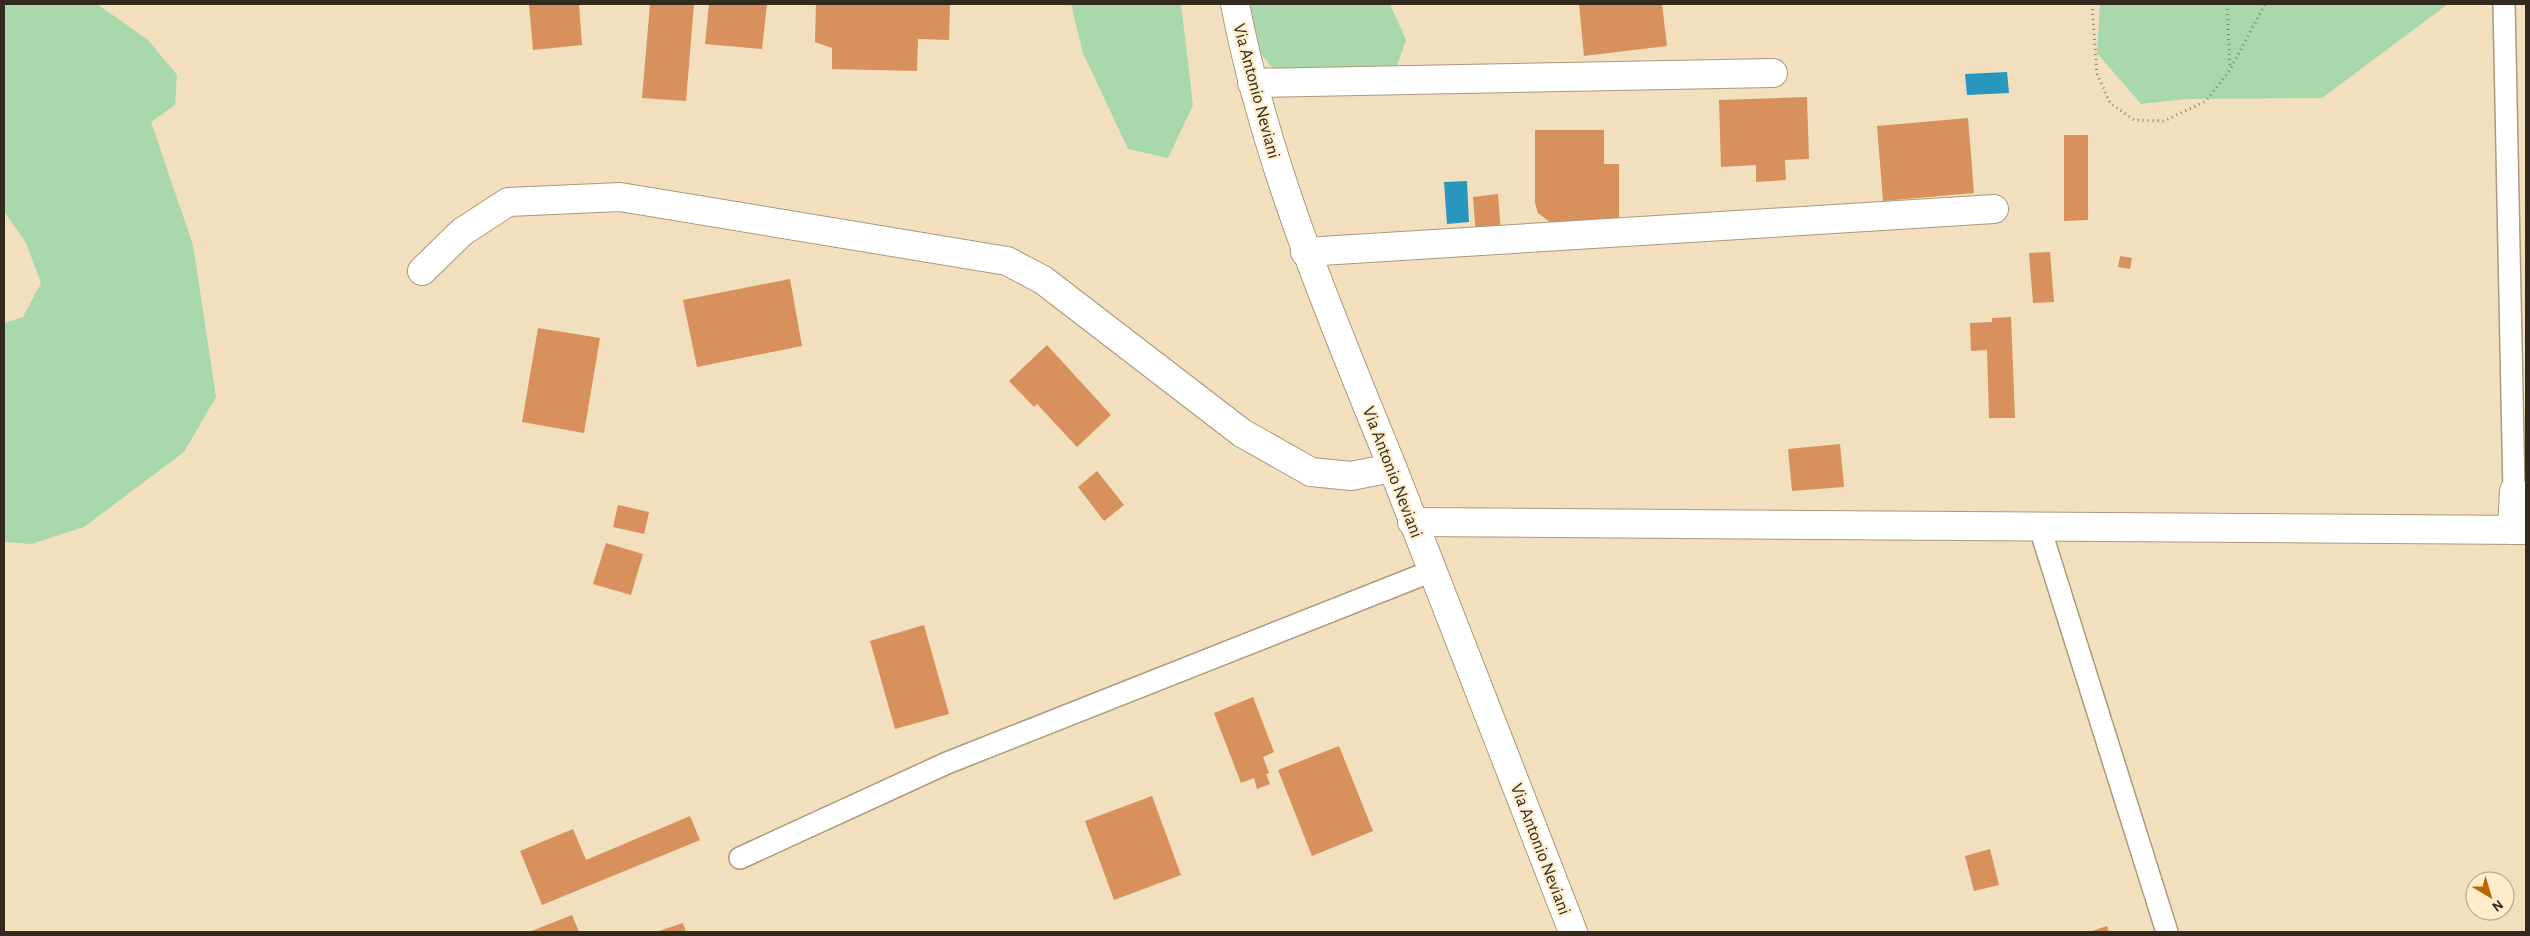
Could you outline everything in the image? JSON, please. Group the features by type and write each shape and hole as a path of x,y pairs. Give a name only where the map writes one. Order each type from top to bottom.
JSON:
{"street":[{"name":"Via Antonio Neviani","path":"1236,4 1252,83 1305,252 1392,468 1573,932"},
{"path":"1252,83 1774,73"},
{"path":"422,271 462,232 508,202 620,197 1007,261 1044,280 1242,433 1311,472 1350,476 1392,468"},
{"path":"1305,252 1994,209"},
{"path":"1412,522 2039,525 2519,530 2514,491"}],"lane":[{"path":"2504,4 2514,491"},
{"path":"2039,525 2167,932"},
{"path":"740,858 947,763 1432,571"}],"path":[{"path":"2092,4 2097,74 2110,103 2134,120 2164,121 2206,101 2230,70 2265,4"},
{"path":"2226,4 2230,70"}],"green space":[{"path":"4,4 97,4 148,40 177,75 175,105 151,122 193,245 216,397 184,452 84,527 31,544 4,542 4,323 23,317 41,283 26,243 4,211"},
{"path":"1071,4 1181,4 1193,105 1168,158 1128,149 1083,53"},
{"path":"1249,4 1390,4 1406,40 1396,68 1279,76 1257,49"},
{"path":"2100,4 2448,4 2322,98 2186,99 2141,104 2097,53"}],"water":[{"path":"2007,72 2009,93 1967,95 1965,74"},
{"path":"1467,181 1469,222 1447,224 1444,182"}],"building":[{"path":"529,4 579,4 582,45 533,50"},
{"path":"650,4 694,4 686,101 642,98"},
{"path":"709,4 767,4 762,49 705,44"},
{"path":"816,4 950,4 949,40 918,39 917,71 832,69 832,48 815,42"},
{"path":"1579,4 1662,4 1667,46 1584,56"},
{"path":"1807,97 1809,159 1785,160 1786,180 1756,182 1756,165 1721,167 1719,100"},
{"path":"1968,118 1974,193 1883,201 1877,126"},
{"path":"1535,130 1604,130 1604,164 1619,164 1619,222 1555,226 1538,213 1535,203"},
{"path":"2064,135 2088,135 2088,220 2064,221"},
{"path":"1498,194 1501,233 1476,236 1473,197"},
{"path":"2050,252 2054,302 2033,303 2029,253"},
{"path":"2120,256 2132,258 2130,269 2118,267"},
{"path":"790,279 802,346 697,367 683,300"},
{"path":"2011,317 2015,418 1989,418 1987,350 1971,351 1970,323 1992,322 1992,318"},
{"path":"538,328 600,338 584,433 522,422"},
{"path":"1047,345 1111,415 1077,447 1037,404 1034,407 1009,381"},
{"path":"1840,444 1844,487 1792,491 1788,449"},
{"path":"1097,471 1124,505 1104,521 1078,487"},
{"path":"618,505 649,512 644,534 613,527"},
{"path":"606,543 643,554 631,595 593,584"},
{"path":"924,625 949,714 895,729 870,641"},
{"path":"1253,697 1274,752 1263,757 1269,773 1266,774 1270,784 1257,789 1254,778 1241,783 1214,713"},
{"path":"1339,746 1373,831 1312,856 1278,770"},
{"path":"1152,796 1181,875 1114,900 1085,821"},
{"path":"690,816 700,840 542,905 520,851 573,829 586,860"},
{"path":"1990,849 1999,885 1974,891 1965,856"},
{"path":"572,915 579,932 529,932"},
{"path":"683,923 686,932 656,932"},
{"path":"2107,926 2109,932 2089,932"}]}
